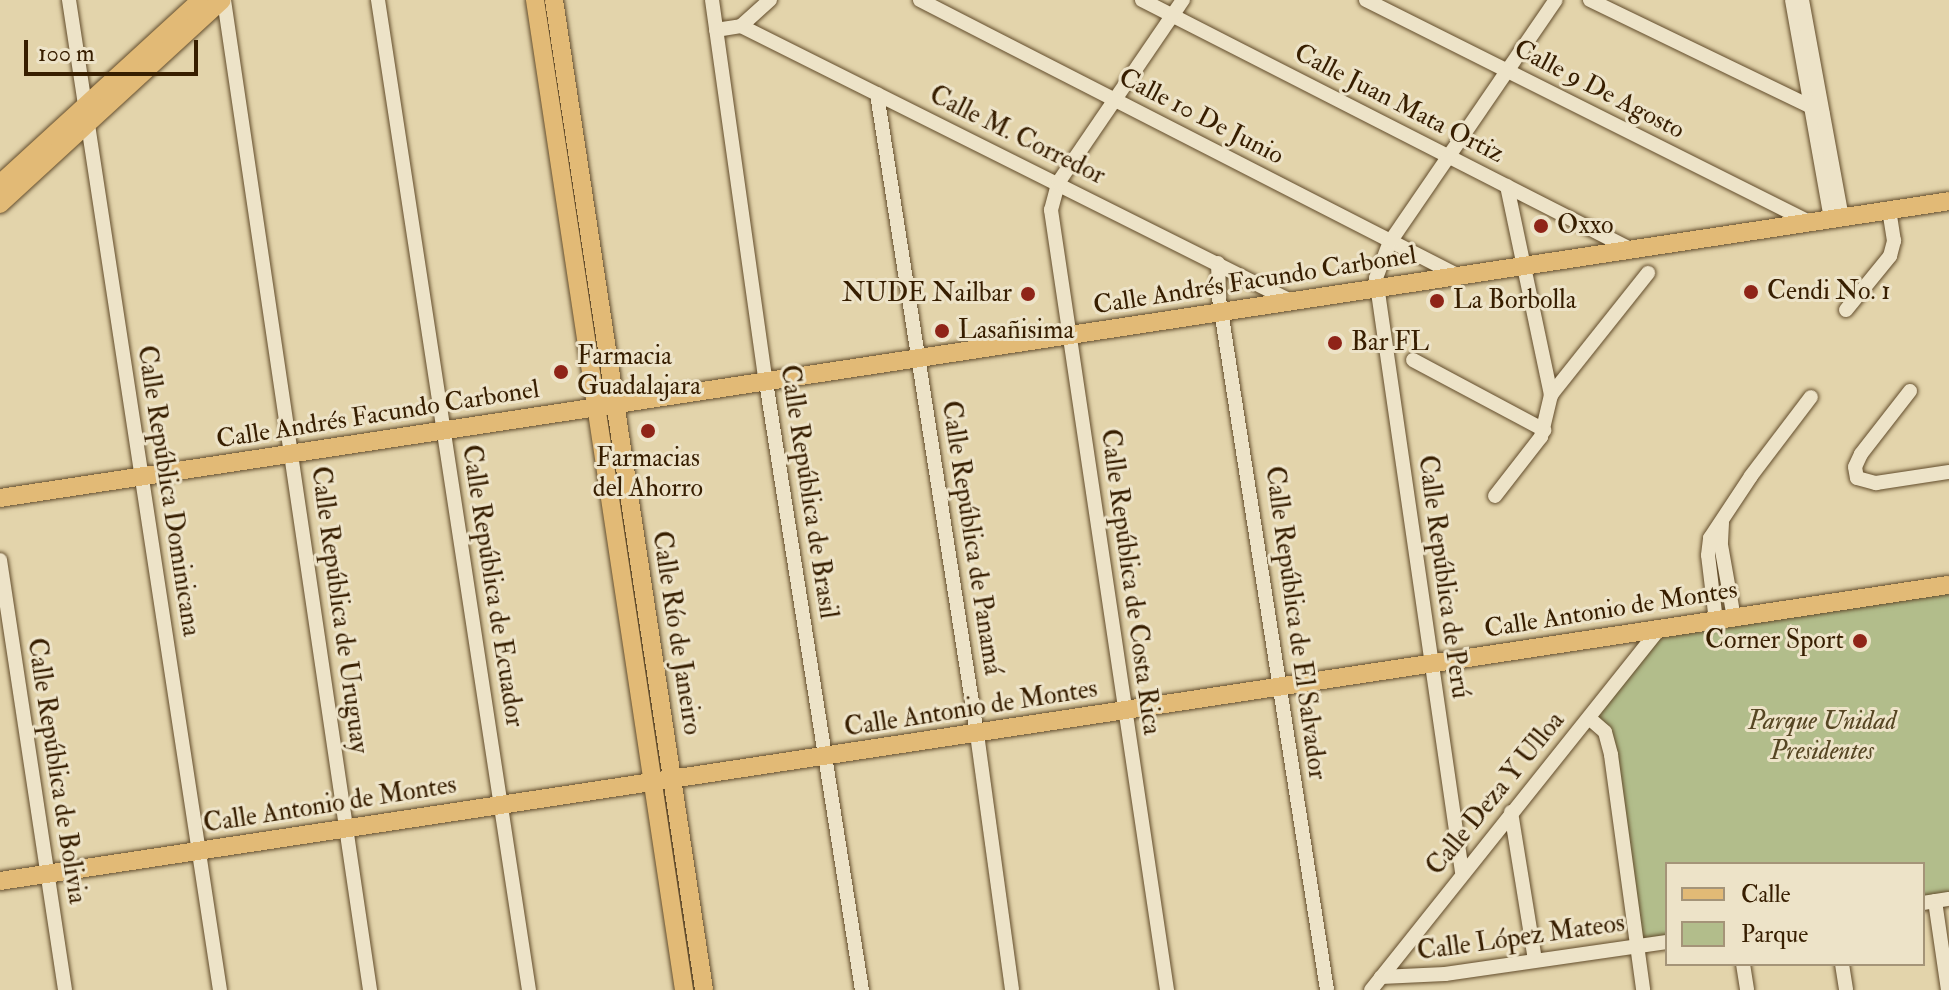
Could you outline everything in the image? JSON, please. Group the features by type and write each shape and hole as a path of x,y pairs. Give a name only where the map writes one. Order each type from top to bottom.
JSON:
{"main road":[{"path":"0,184 223,0"},
{"name":"Calle Río de Janeiro","path":"535,0 684,990"},
{"name":"Calle Río de Janeiro","path":"554,0 704,990"},
{"path":"0,204 197,2"},
{"name":"Calle Andrés Facundo Carbonel","path":"0,498 1949,201"},
{"name":"Calle Antonio de Montes","path":"0,881 1949,585"}],"street":[{"name":"Calle República Dominicana","path":"69,0 220,990"},
{"name":"Calle República de Uruguay","path":"223,0 370,990"},
{"name":"Calle República de Ecuador","path":"378,0 529,990"},
{"name":"Calle República de Brasil","path":"712,0 766,382 862,990"},
{"path":"716,30 741,26 770,0"},
{"name":"Calle 10 De Junio","path":"920,0 1459,276"},
{"name":"Calle Juan Mata Ortiz","path":"1142,0 1634,251"},
{"path":"1058,183 1183,0"},
{"name":"Calle 9 De Agosto","path":"1366,0 1811,223"},
{"path":"1376,289 1378,270 1390,242 1556,0"},
{"path":"1590,0 1816,109"},
{"path":"1792,0 1837,218"},
{"path":"1802,0 1816,109"},
{"name":"Calle M. Corredor","path":"741,26 1293,302"},
{"name":"Calle República de Panamá","path":"877,94 977,734 1012,990"},
{"name":"Calle República de Costa Rica","path":"1058,183 1051,210 1167,990"},
{"path":"1495,496 1544,430 1551,395 1507,186"},
{"path":"1846,310 1890,256 1894,241 1889,210"},
{"name":"Calle República de El Salvador","path":"1218,263 1221,313 1327,990"},
{"path":"1551,395 1648,273"},
{"name":"Calle República de Perú","path":"1376,289 1462,872"},
{"path":"1413,360 1544,430"},
{"path":"1910,391 1861,454 1855,467 1857,478 1876,483 1949,472"},
{"path":"1725,619 1708,545 1723,517 1811,397"},
{"name":"Calle República de Bolivia","path":"0,560 65,990"},
{"name":"Calle Deza Y Ulloa","path":"1371,990 1462,872 1659,629"},
{"path":"1589,718 1608,740 1643,990"},
{"path":"1511,812 1535,960"},
{"path":"1936,901 1948,990"},
{"name":"Calle López Mateos","path":"1381,977 1445,974 1665,942"},
{"path":"1743,966 1747,990"},
{"path":"1842,966 1846,990"}],"green space":[{"name":"Parque Unidad Presidentes","path":"1949,589 1949,903 1925,907 1925,862 1665,862 1665,944 1635,949 1602,727 1591,716 1657,633"}],"place":[{"name":"Oxxo","path":"1541,226"},
{"name":"Cendi No. 1","path":"1751,292"},
{"name":"NUDE Nailbar","path":"1028,294"},
{"name":"La Borbolla","path":"1437,301"},
{"name":"Lasañisima","path":"942,331"},
{"name":"Bar FL","path":"1335,343"},
{"name":"Farmacia Guadalajara","path":"561,372"},
{"name":"Farmacias del Ahorro","path":"648,431"},
{"name":"Corner Sport","path":"1860,641"}]}
